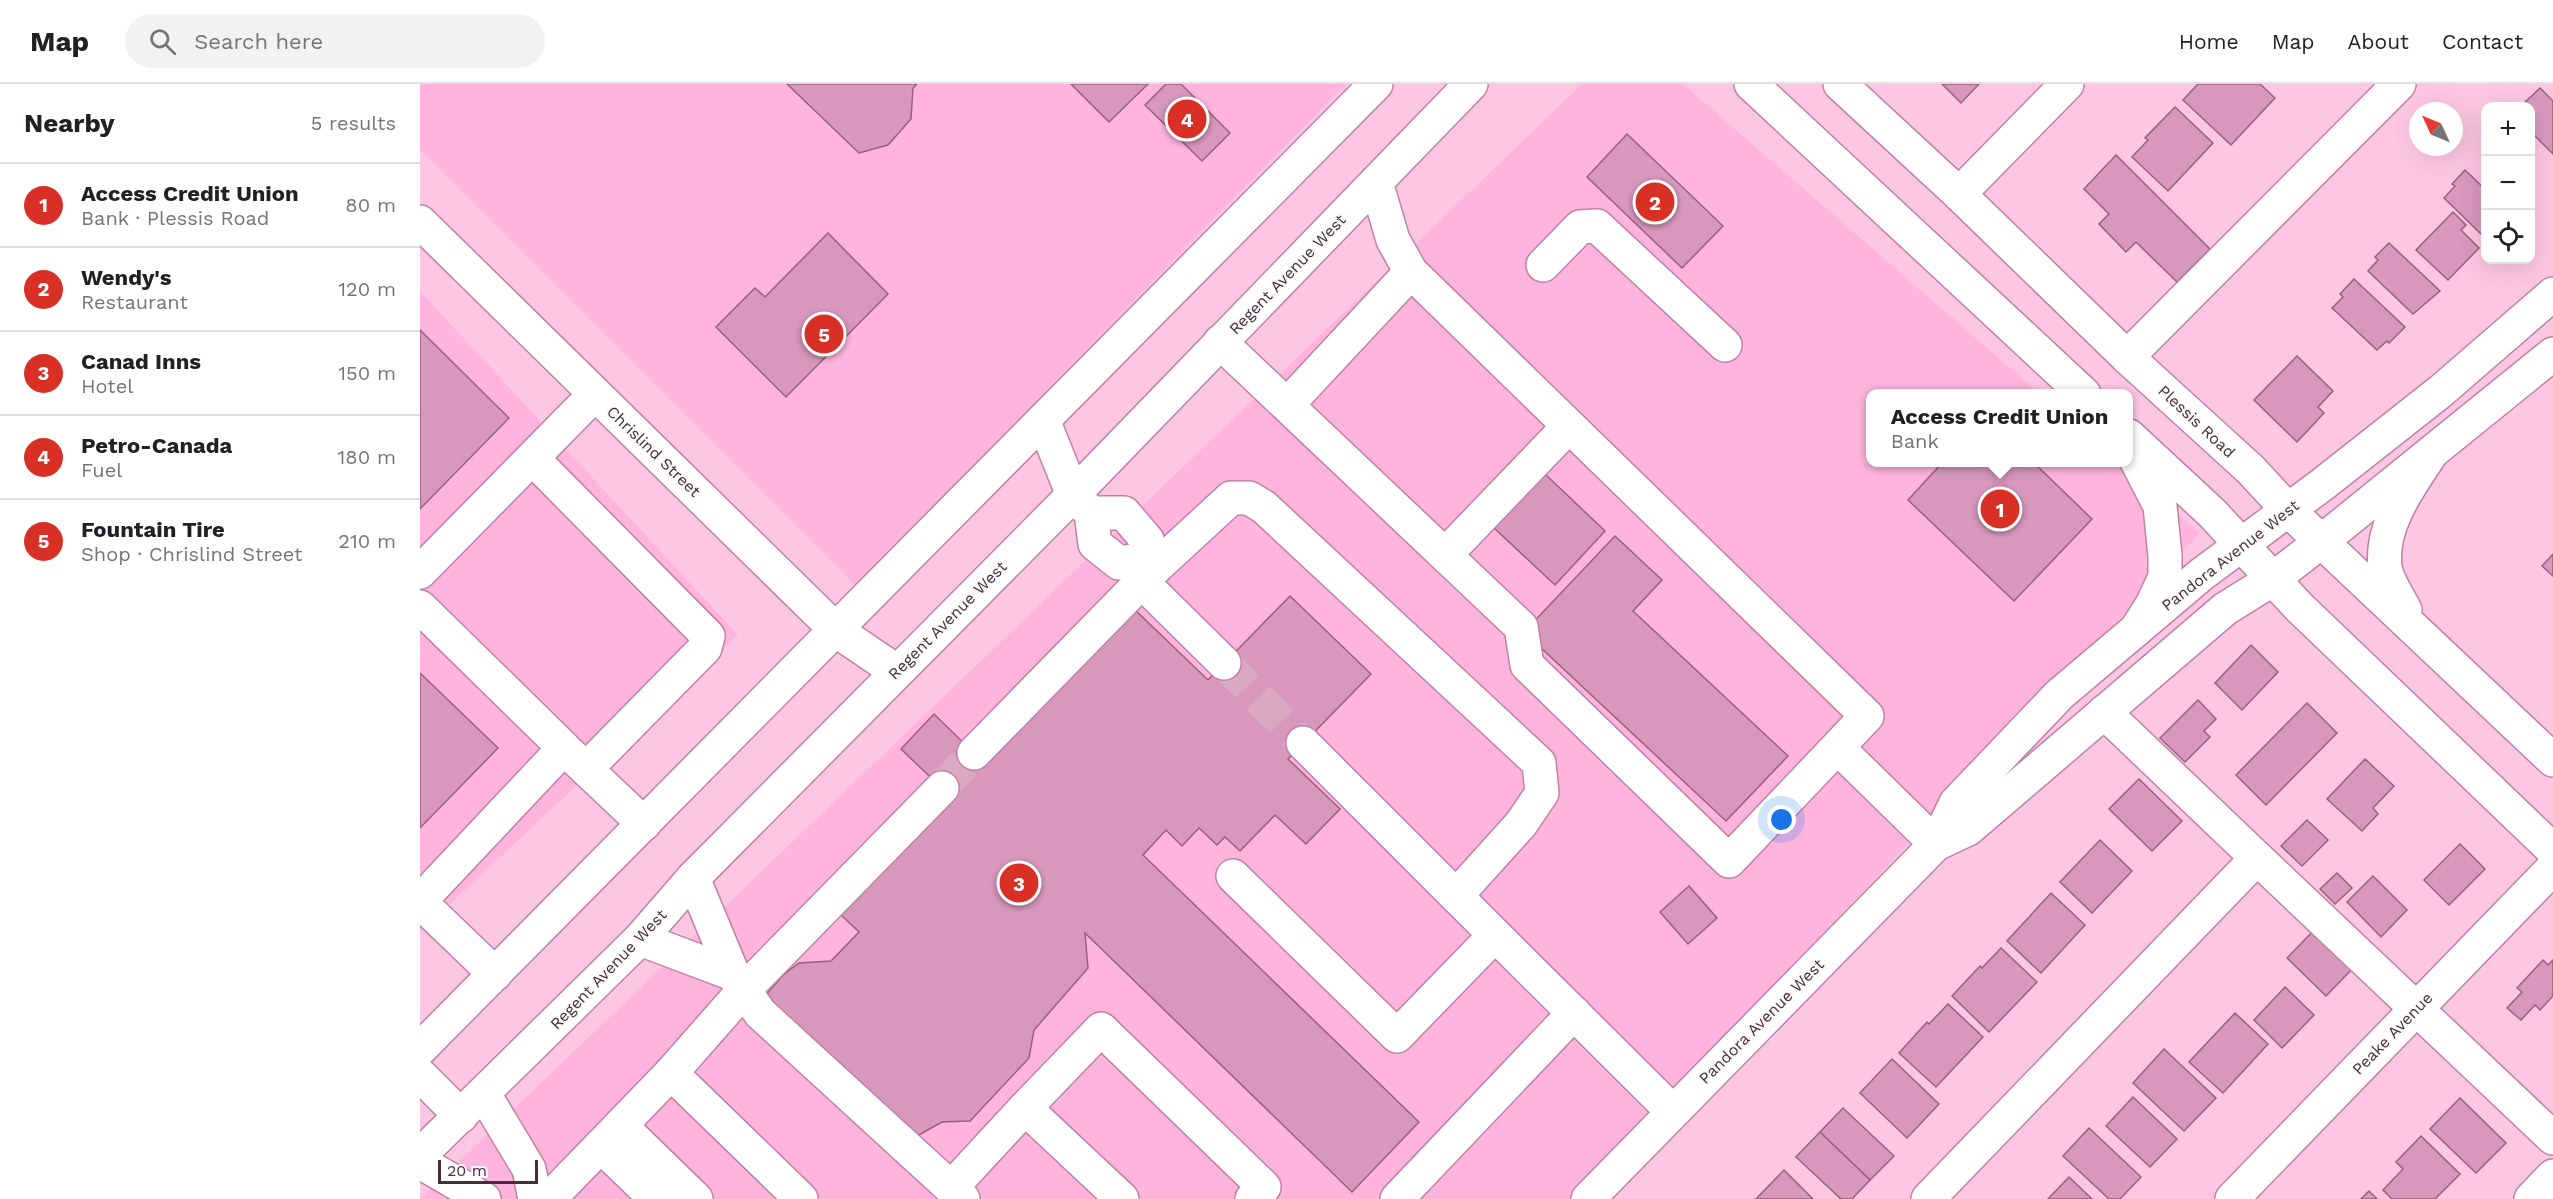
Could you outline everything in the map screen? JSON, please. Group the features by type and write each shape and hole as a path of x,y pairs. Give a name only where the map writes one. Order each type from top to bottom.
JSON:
{"main road":[{"path":"420,1049 837,631 1376,84"},
{"name":"Regent Avenue West","path":"420,1155 640,939 693,878 896,671 1082,504 1220,342 1471,84"},
{"path":"1751,84 2080,389"},
{"name":"Plessis Road","path":"1840,84 1959,194 2127,357 2251,470 2287,509 2553,760"},
{"path":"1959,194 2067,84"},
{"path":"2127,357 2399,84"},
{"path":"1220,342 1521,627 1527,664 1729,861 1867,716 1411,272 1393,240 1376,182"},
{"name":"Chrislind Street","path":"420,222 837,631 896,671"},
{"path":"1543,265 1580,227 1598,226 1725,345"},
{"path":"1287,405 1411,272"},
{"name":"Pandora Avenue West","path":"1588,1199 1936,844 1956,803 2035,718 2240,544 2322,484 2441,391 2553,294"},
{"name":"Pandora Avenue West","path":"1936,844 1968,829 2225,609 2272,579 2322,541 2553,354"},
{"path":"420,572 595,394"},
{"path":"1043,420 1082,504 1095,544 1119,563 1147,570 1224,663"},
{"path":"1445,555 1569,426"},
{"path":"2133,440 2212,513 2299,607 2553,850"},
{"path":"2133,455 2160,506 2165,556 2165,577 2152,606 2136,630"},
{"path":"2415,630 2385,569 2387,538 2402,499 2430,455"},
{"path":"495,974 420,901 575,758 705,648 708,636 533,459"},
{"path":"974,753 1147,570 1230,498 1249,498 1264,507 1539,763 1542,793 1521,824 1456,897"},
{"path":"420,607 644,824"},
{"path":"2104,712 2553,1138"},
{"path":"1303,743 1672,1111"},
{"path":"1838,748 1936,844"},
{"path":"549,1199 671,1073 738,982 942,788"},
{"path":"1928,1199 2257,858"},
{"name":"Peake Avenue","path":"2232,1199 2553,868"},
{"path":"1233,876 1397,1036 1495,935"},
{"path":"693,878 738,982 760,1013 957,1194 1025,1108 1101,1029 1264,1187 1252,1199"},
{"path":"640,939 738,982"},
{"path":"1397,1199 1574,1014"},
{"path":"671,1073 800,1199"},
{"path":"420,1075 473,1105 529,1170 535,1199"},
{"path":"1025,1108 1122,1199"},
{"path":"611,1136 656,1199"},
{"path":"611,1136 696,1199"},
{"path":"420,1162 484,1199"},
{"path":"2531,1199 2553,1176"}],"shaded area":[{"path":"420,84 1346,84 855,585 420,150"},
{"path":"1582,84 1683,84 2034,389 1866,389 1866,467 2123,467 2200,533 1574,1199 420,1199"},
{"path":"420,291 738,635 420,932"}],"building":[{"path":"787,84 917,84 913,88 911,119 888,145 859,153"},
{"path":"1071,84 1148,84 1109,122"},
{"path":"1166,84 1181,84 1230,133 1202,161 1145,105"},
{"path":"1942,84 1979,84 1961,103"},
{"path":"2198,84 2260,84 2275,98 2231,145 2183,100"},
{"path":"2540,88 2553,101 2553,154 2535,136 2535,102 2525,102"},
{"path":"2175,107 2213,143 2168,191 2132,157 2148,140 2145,138"},
{"path":"1627,134 1723,226 1682,268 1587,177"},
{"path":"2116,155 2210,249 2177,282 2136,242 2126,252 2099,224 2109,214 2084,189"},
{"path":"2465,170 2481,185 2481,234 2444,198 2455,186 2452,184"},
{"path":"2453,212 2466,225 2461,230 2479,248 2448,280 2416,250"},
{"path":"828,233 888,294 786,397 716,327 755,288 765,297"},
{"path":"2389,243 2440,291 2413,314 2368,271 2378,260 2375,257"},
{"path":"2354,279 2405,327 2389,343 2387,341 2377,350 2332,308 2343,297 2340,294"},
{"path":"420,330 509,418 420,509"},
{"path":"2297,356 2333,391 2318,407 2324,413 2297,442 2254,400"},
{"path":"1938,467 2038,467 2092,519 2014,601 1908,500"},
{"path":"1544,473 1605,531 1555,585 1493,527"},
{"path":"1615,536 1662,580 1633,611 1788,756 1726,821 1524,632"},
{"path":"2553,554 2553,576 2542,566"},
{"path":"1290,596 1371,674 1288,759 1340,809 1306,844 1275,815 1240,851 1225,837 1217,845 1199,828 1182,846 1166,830 1143,855 1419,1122 1352,1192 1085,933 1088,968 1034,1030 1029,1058 970,1121 942,1122 917,1136 764,997 783,975 799,963 831,961 859,932 838,912 950,796 901,749 934,714 981,760 1130,605 1208,680"},
{"path":"2251,645 2278,672 2242,710 2215,683"},
{"path":"420,673 498,748 420,828"},
{"path":"2198,700 2216,719 2204,731 2210,737 2185,762 2160,738"},
{"path":"2307,703 2337,733 2266,805 2236,775"},
{"path":"2365,759 2394,786 2373,808 2378,814 2362,831 2327,799"},
{"path":"2139,779 2182,821 2152,851 2109,809"},
{"path":"2307,820 2328,840 2302,866 2281,846"},
{"path":"2100,840 2132,871 2092,913 2060,882"},
{"path":"2460,844 2485,869 2449,905 2424,880"},
{"path":"2337,873 2352,888 2335,904 2320,889"},
{"path":"2373,876 2407,910 2381,937 2347,902"},
{"path":"1689,886 1717,918 1688,944 1660,912"},
{"path":"2051,893 2085,925 2041,973 2007,941"},
{"path":"2318,926 2357,964 2326,996 2287,958"},
{"path":"2001,948 2037,982 1989,1032 1952,996 1980,966 1982,968"},
{"path":"2543,960 2548,965 2553,960 2553,996 2540,1010 2535,1005 2521,1020 2507,1008 2522,992 2517,988"},
{"path":"2285,987 2314,1015 2282,1048 2254,1020"},
{"path":"1948,1004 1983,1037 1936,1087 1899,1053 1927,1022 1929,1024"},
{"path":"2235,1013 2268,1044 2223,1093 2189,1062"},
{"path":"2164,1049 2216,1098 2184,1131 2133,1083"},
{"path":"1892,1059 1939,1104 1907,1138 1860,1093"},
{"path":"2133,1097 2177,1139 2150,1167 2106,1126"},
{"path":"2460,1098 2506,1143 2476,1173 2430,1129"},
{"path":"1843,1108 1894,1156 1870,1180 1820,1132"},
{"path":"2089,1128 2141,1177 2120,1199 2109,1199 2063,1156"},
{"path":"1820,1132 1870,1180 1852,1199 1841,1199 1796,1157"},
{"path":"2421,1136 2460,1174 2435,1199 2392,1199 2383,1190 2403,1169 2396,1162"},
{"path":"1784,1170 1813,1199 1756,1199"},
{"path":"2069,1177 2092,1199 2048,1199"},
{"path":"2369,1191 2377,1199 2361,1199"}],"tunnel":[{"path":"1224,663 1303,743"},
{"path":"942,788 974,753"}],"place":[{"name":"Petro-Canada","path":"1187,119"},
{"name":"Wendy's","path":"1655,202"},
{"name":"Fountain Tire","path":"824,334"},
{"name":"Access Credit Union","path":"2000,509"},
{"name":"Canad Inns","path":"1019,883"}]}
